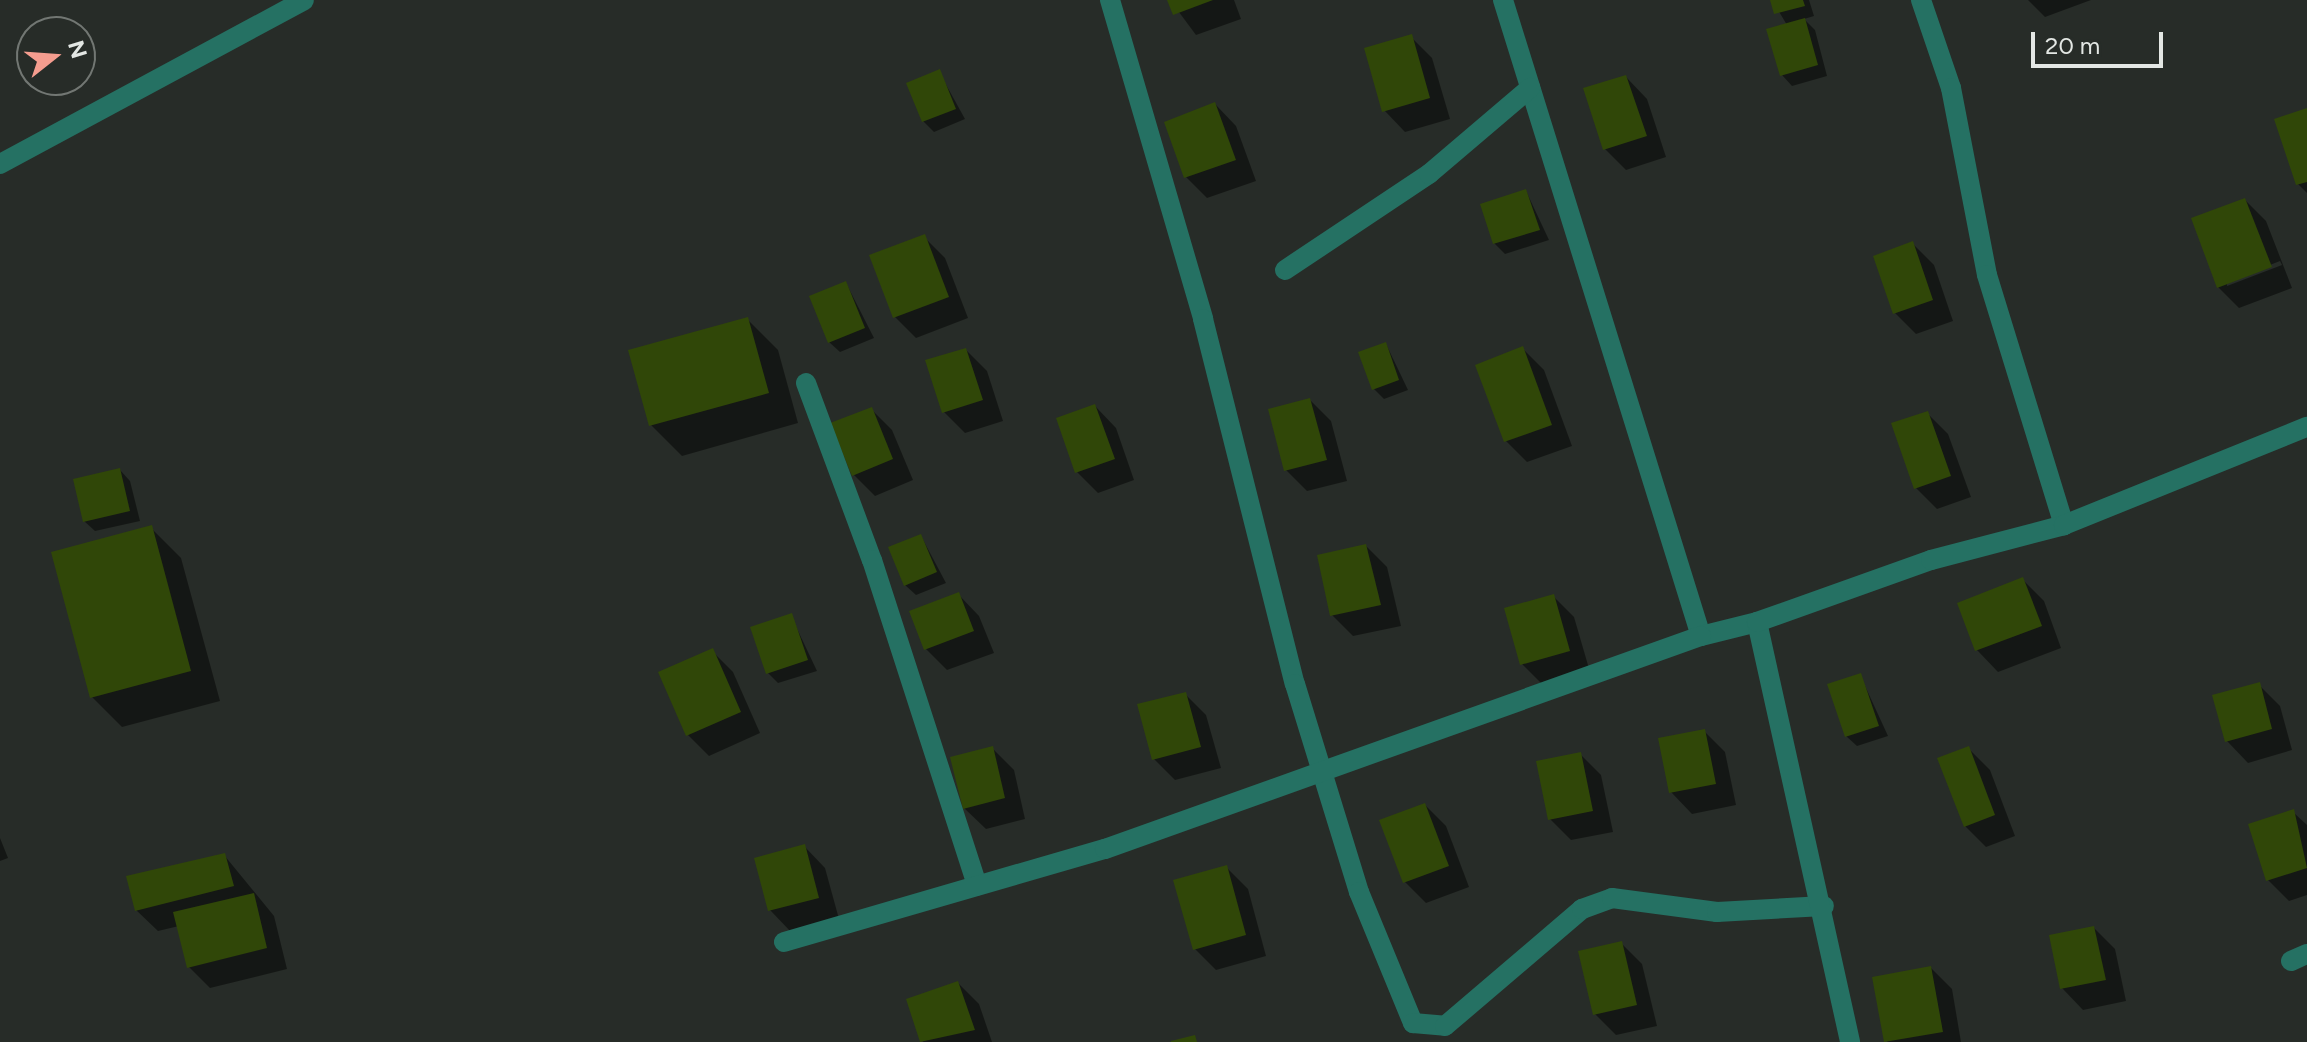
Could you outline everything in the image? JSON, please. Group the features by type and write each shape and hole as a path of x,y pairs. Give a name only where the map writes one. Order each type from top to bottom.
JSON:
{"street":[{"path":"0,164 304,0"},
{"path":"1110,0 1321,772 1391,981 1413,1023 1445,1026 1582,909 1612,898 1717,912 1824,906"},
{"path":"1503,0 1701,636"},
{"path":"1921,0 1951,88 1987,275 2064,525"},
{"path":"1285,270 1429,174 1530,88"},
{"path":"806,383 872,560 977,886"},
{"path":"784,942 977,886 1321,772 1701,636 1757,622 1931,560 2064,525 2307,427"},
{"path":"1757,622 1824,906 1850,1042"}],"building":[{"path":"1167,0 1213,0 1173,15"},
{"path":"1770,0 1803,0 1805,6 1774,14"},
{"path":"1805,18 1818,65 1780,76 1766,29"},
{"path":"1412,34 1430,98 1382,112 1364,48"},
{"path":"940,69 956,109 922,122 906,83"},
{"path":"1626,75 1647,136 1603,150 1583,88"},
{"path":"1215,102 1236,160 1184,178 1164,122"},
{"path":"2307,108 2307,182 2296,185 2274,119"},
{"path":"1526,189 1540,230 1493,244 1480,204"},
{"path":"2245,198 2272,267 2217,288 2191,218"},
{"path":"925,234 949,297 893,318 869,255"},
{"path":"1913,241 1933,300 1893,314 1873,256"},
{"path":"846,281 865,328 828,343 809,296"},
{"path":"748,317 769,393 649,426 628,350"},
{"path":"1386,342 1399,380 1372,390 1358,352"},
{"path":"1523,346 1552,425 1504,442 1475,365"},
{"path":"966,348 983,400 942,413 925,360"},
{"path":"1310,398 1327,460 1284,471 1268,409"},
{"path":"1095,404 1115,459 1075,473 1056,418"},
{"path":"872,407 893,459 852,476 830,423"},
{"path":"1928,411 1951,476 1914,489 1891,423"},
{"path":"120,468 130,511 83,522 73,479"},
{"path":"152,525 191,671 90,698 51,552"},
{"path":"921,534 937,572 904,586 888,547"},
{"path":"1366,544 1381,605 1330,616 1317,555"},
{"path":"2023,577 2042,626 1975,651 1957,603"},
{"path":"959,592 974,631 924,650 909,611"},
{"path":"1554,594 1570,651 1520,665 1504,608"},
{"path":"792,613 808,660 766,674 750,627"},
{"path":"713,648 741,712 686,736 658,672"},
{"path":"1861,673 1879,726 1845,737 1827,684"},
{"path":"2260,682 2272,729 2225,742 2212,695"},
{"path":"1186,692 1201,747 1152,760 1137,704"},
{"path":"1705,729 1716,784 1669,793 1658,738"},
{"path":"993,746 1005,798 963,809 950,757"},
{"path":"1969,746 1995,815 1964,827 1937,758"},
{"path":"1581,752 1593,811 1548,820 1536,761"},
{"path":"1425,803 1449,866 1403,883 1379,820"},
{"path":"2294,809 2307,868 2266,881 2248,824"},
{"path":"805,844 819,898 768,911 754,858"},
{"path":"225,853 234,886 135,911 126,876"},
{"path":"1227,865 1246,935 1193,950 1173,880"},
{"path":"254,893 267,948 187,968 173,912"},
{"path":"2094,926 2106,980 2060,989 2049,935"},
{"path":"1622,941 1637,1005 1593,1015 1578,951"},
{"path":"1931,966 1943,1032 1884,1042 1872,977"},
{"path":"958,981 975,1030 920,1042 906,999"},
{"path":"1195,1035 1197,1042 1171,1042 1171,1041"}]}
